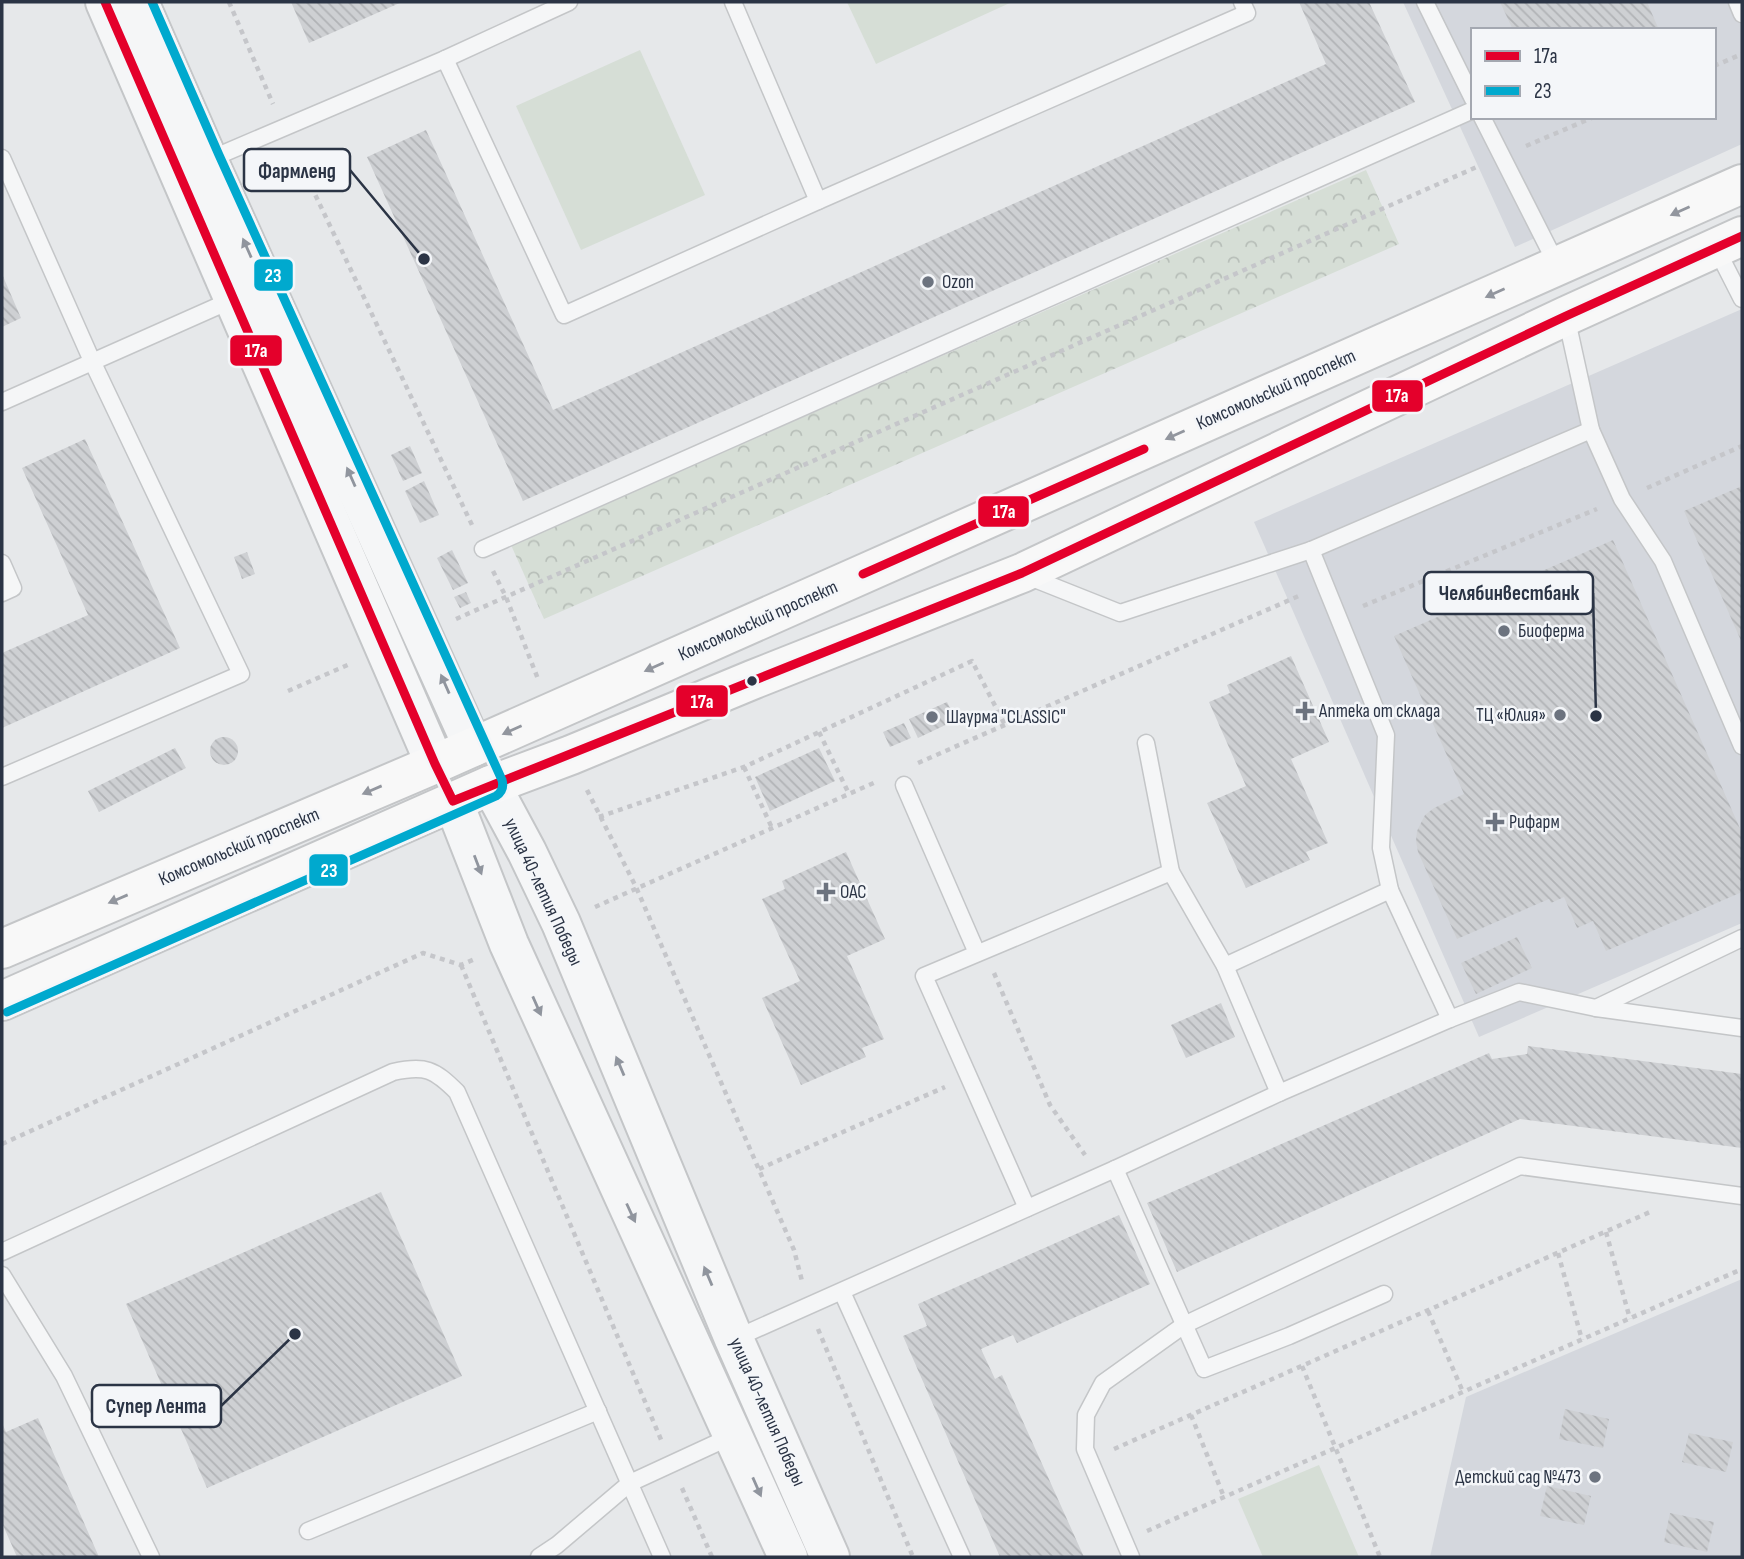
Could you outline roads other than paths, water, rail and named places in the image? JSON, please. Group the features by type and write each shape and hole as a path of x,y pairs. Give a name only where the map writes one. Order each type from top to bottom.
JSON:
{"main road":[{"name":"Комсомольский проспект","path":"2,948 435,764 1742,184"},
{"path":"2,1002 491,785 1022,573 1729,242"},
{"name":"улица 40-летия Победы","path":"473,747 491,785"},
{"name":"улица 40-летия Победы","path":"435,764 453,801"}],"street":[{"name":"улица 40-летия Победы","path":"105,2 193,166 422,633 473,747"},
{"name":"улица 40-летия Победы","path":"139,2 234,299 435,764"},
{"name":"улица 40-летия Победы","path":"491,785 561,923 734,1339 830,1557"},
{"name":"улица 40-летия Победы","path":"453,801 509,944 788,1557"}],"lane":[{"path":"193,166 445,59 569,2"},
{"path":"733,2 818,201"},
{"path":"445,59 564,315 1247,13 1242,2"},
{"path":"1425,2 1471,95"},
{"path":"483,549 1471,111"},
{"path":"1483,119 1557,265"},
{"path":"2,158 92,361 241,674 2,777"},
{"path":"1729,242 1742,299"},
{"path":"2,402 234,299"},
{"path":"1566,316 1591,430 1622,499 1663,561 1742,746"},
{"path":"1022,573 1120,613 1311,550 1591,430"},
{"path":"1311,550 1386,735 1381,848 1390,890 1450,1019"},
{"path":"2,563 12,588 2,593"},
{"path":"1146,743 1171,872 1225,967 1279,1093"},
{"path":"904,785 980,952"},
{"path":"1027,1208 924,976 1171,872"},
{"path":"1225,967 1390,890"},
{"path":"1596,1008 1742,938"},
{"path":"734,1339 1279,1093 1519,992 1596,1008 1742,1028"},
{"path":"2,1252 393,1072 412,1068 429,1070 443,1078 457,1092 662,1557"},
{"path":"1131,1557 1085,1449 1086,1415 1103,1383 1184,1325 1520,1166 1742,1196"},
{"path":"1115,1169 1204,1369 1289,1336 1384,1294"},
{"path":"2,1275 64,1376 151,1557"},
{"path":"842,1292 962,1557"},
{"path":"308,1531 598,1411"},
{"path":"539,1557 560,1551 630,1483 734,1435"}],"place":[{"name":"Фармленд","path":"424,259"},
{"name":"Ozon","path":"928,282"},
{"name":"Биоферма","path":"1504,631"},
{"name":"Аптека от склада","path":"1305,711"},
{"name":"ТЦ «Юлия»","path":"1560,715"},
{"name":"Челябинвестбанк","path":"1596,716"},
{"name":"Шаурма \"CLASSIC\"","path":"932,717"},
{"name":"Рифарм","path":"1495,822"},
{"name":"ОАС","path":"826,892"},
{"name":"Супер Лента","path":"295,1334"},
{"name":"Детский сад №473","path":"1595,1477"}]}
